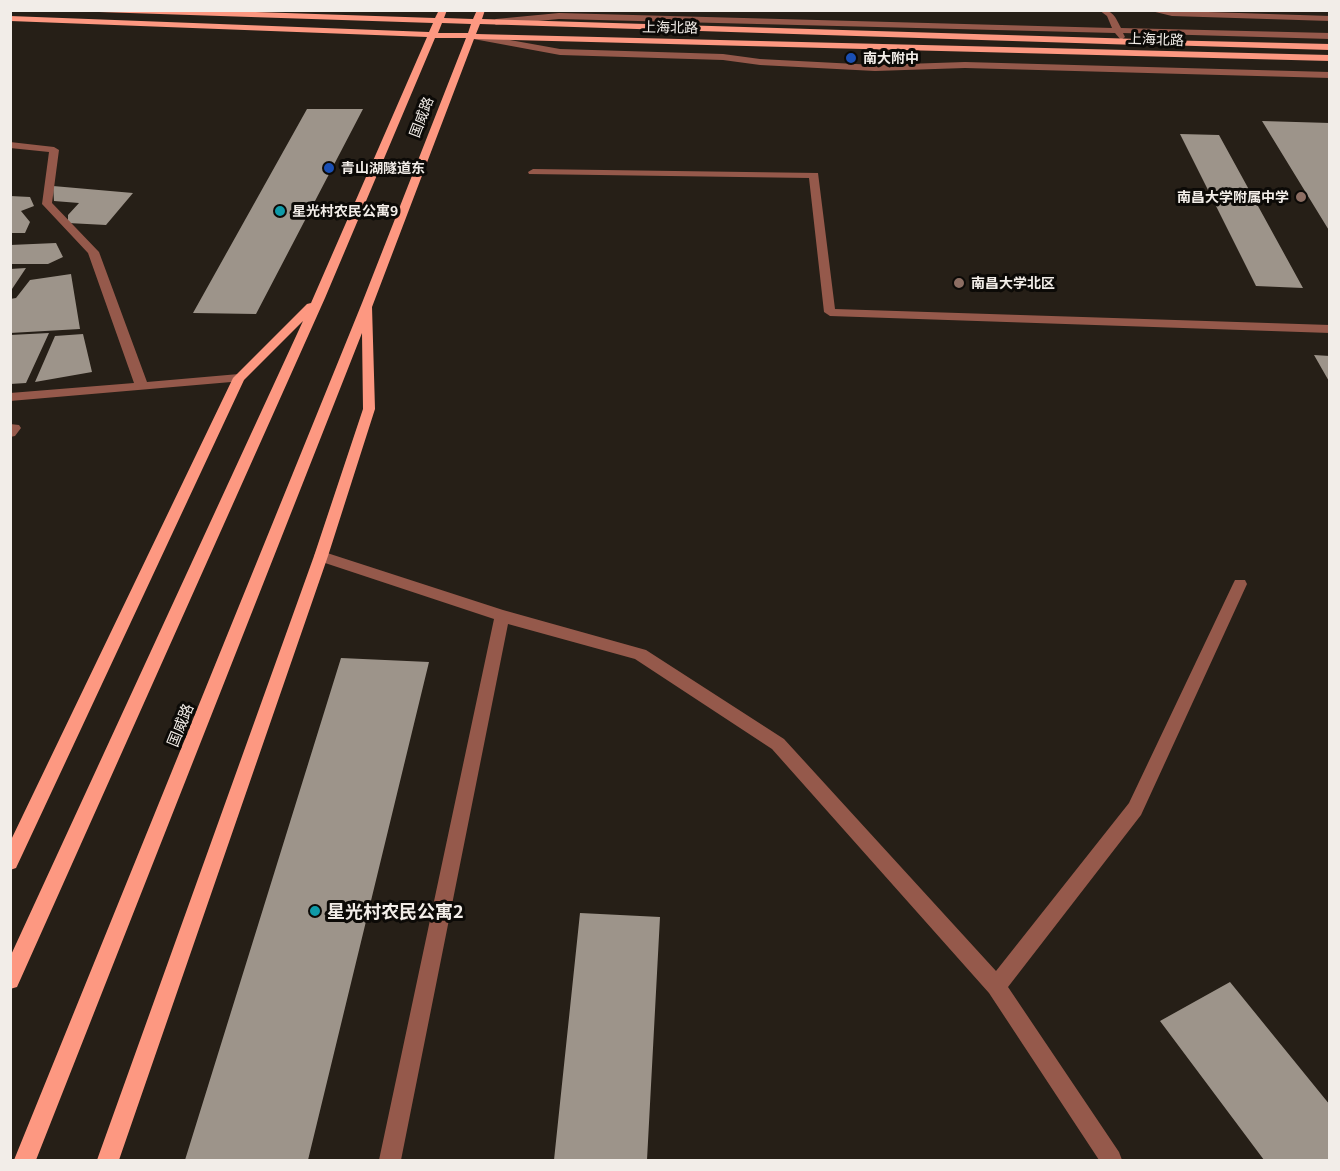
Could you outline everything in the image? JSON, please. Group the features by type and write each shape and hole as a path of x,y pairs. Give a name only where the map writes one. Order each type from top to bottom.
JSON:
{"main road":[{"name":"上海北路","path":"99,10 1146,42"},
{"name":"上海北路","path":"10,18 476,23 1329,58"},
{"name":"国威路","path":"10,980 319,298 437,22"},
{"name":"国威路","path":"25,1161 368,303 476,23"},
{"name":"上海北路","path":"1157,42 1329,47"},
{"name":"国威路","path":"10,862 239,378 319,298"},
{"name":"国威路","path":"108,1161 321,556 369,409 368,303"}],"street":[{"path":"1103,10 1110,15 1123,41"},
{"path":"1151,10 1172,14 1329,19"},
{"path":"476,23 559,16 1329,36"},
{"path":"476,23 560,52 723,57 760,62 875,68 965,65 1329,75"},
{"path":"10,145 54,150 47,204 93,252 142,386"},
{"path":"533,172 814,175 830,312 1329,330"},
{"path":"10,397 239,378"},
{"path":"10,428 14,428 10,433"},
{"path":"321,556 502,616 640,654 778,744 996,986 1111,1161"},
{"path":"996,986 1135,809 1240,584"},
{"path":"390,1161 502,616"}],"building":[{"name":"星光村农民公寓9","path":"307,109 363,109 256,314 193,313"},
{"path":"1262,121 1330,123 1330,232"},
{"path":"1180,134 1219,135 1303,288 1256,286"},
{"path":"53,186 133,193 106,225 68,223 68,215 79,203 54,201"},
{"path":"10,196 30,197 34,206 21,211 30,222 25,233 10,233"},
{"path":"56,243 63,257 48,264 10,264 10,245"},
{"path":"26,268 10,292 10,269"},
{"path":"71,274 80,329 10,333 10,299 16,298 30,280"},
{"path":"49,333 26,383 10,384 10,335"},
{"path":"83,334 92,372 35,382 55,336"},
{"path":"1314,355 1330,356 1330,383"},
{"name":"星光村农民公寓2","path":"341,658 429,662 308,1160 185,1160"},
{"path":"580,913 660,917 647,1160 554,1160"},
{"path":"1230,982 1330,1105 1330,1160 1264,1160 1160,1021"}],"place":[{"name":"南大附中","path":"851,58"},
{"name":"青山湖隧道东","path":"329,168"},
{"name":"南昌大学附属中学","path":"1301,197"},
{"name":"星光村农民公寓9","path":"280,211"},
{"name":"南昌大学北区","path":"959,283"},
{"name":"星光村农民公寓2","path":"315,911"}]}
